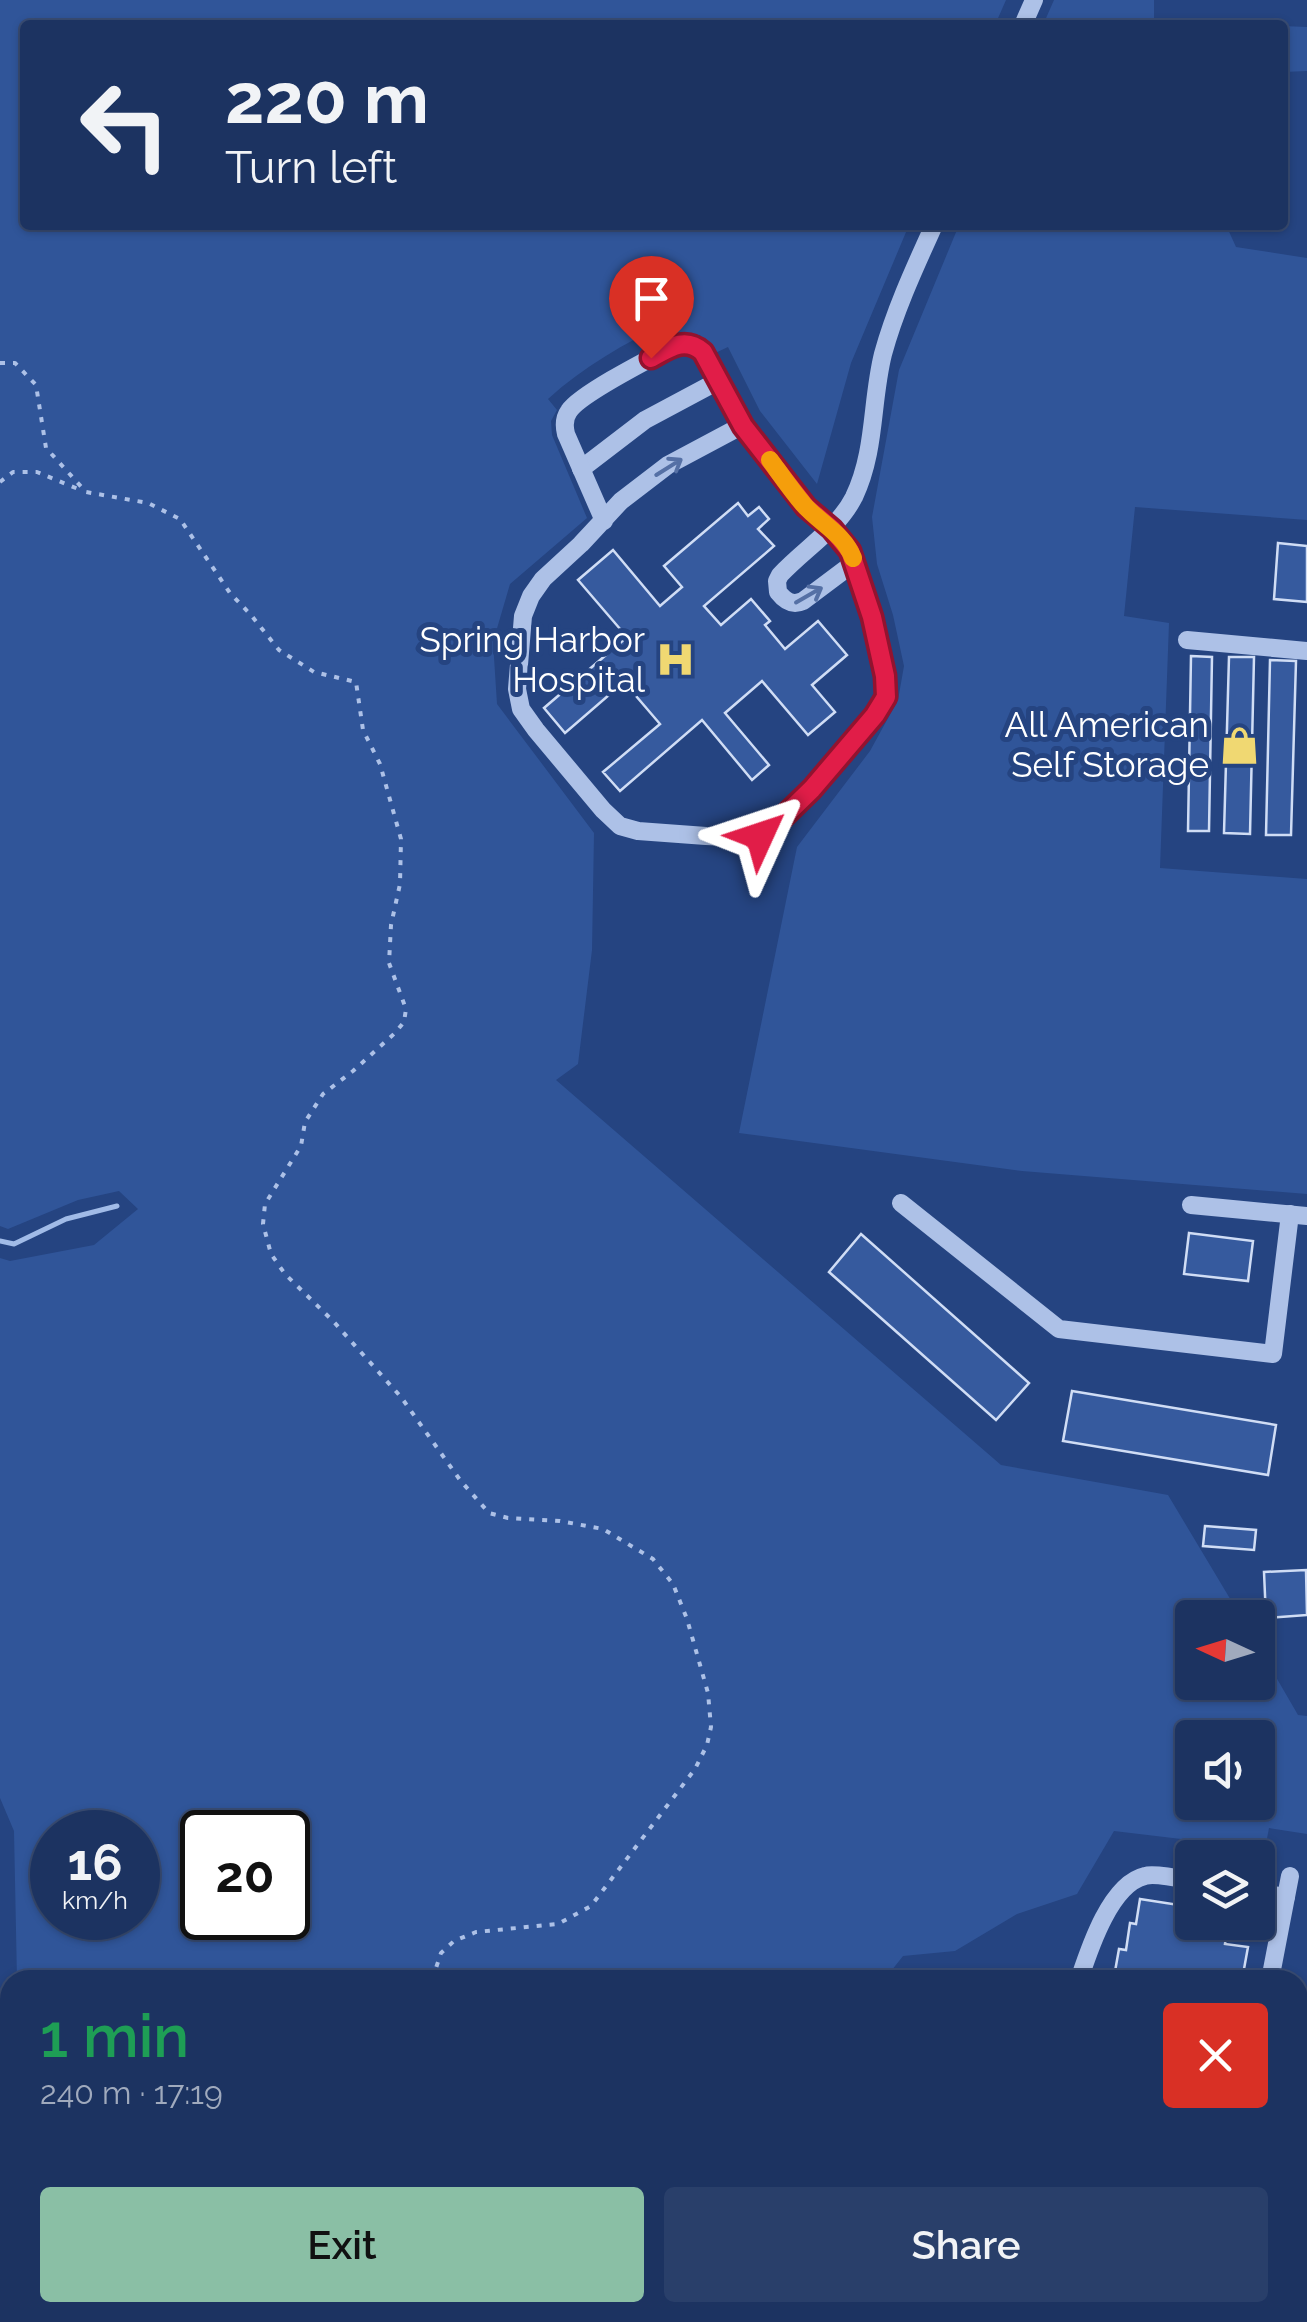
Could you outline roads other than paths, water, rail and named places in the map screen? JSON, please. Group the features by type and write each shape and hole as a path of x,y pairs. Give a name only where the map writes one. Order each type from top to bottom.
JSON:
{"lane":[{"path":"854,562 803,602 789,602 778,592 780,575 832,529 853,498 869,457 882,358 932,230"},
{"path":"604,520 564,427 570,410 630,370 682,343 697,346 703,352 743,426 806,507 850,551 881,650 886,697 812,789 760,836 720,837 620,826 536,730 521,709 517,689 522,616 543,578 604,520 621,501 668,466 743,426"},
{"path":"581,469 645,420 718,380"},
{"path":"1187,640 1307,651"},
{"path":"901,1203 1059,1329 1273,1354 1298,1215 1191,1205"},
{"path":"1083,1970 1108,1911 1124,1888 1146,1875 1175,1879"},
{"path":"1272,1970 1290,1876"},
{"path":"1275,1896 1286,1898"}],"waterway":[{"path":"0,1241 14,1244 66,1219 117,1206"},
{"path":"0,2011 0,2051"}],"place":[{"name":"Spring Harbor Hospital","path":"675,660"},
{"name":"All American Self Storage","path":"1239,745"}]}
